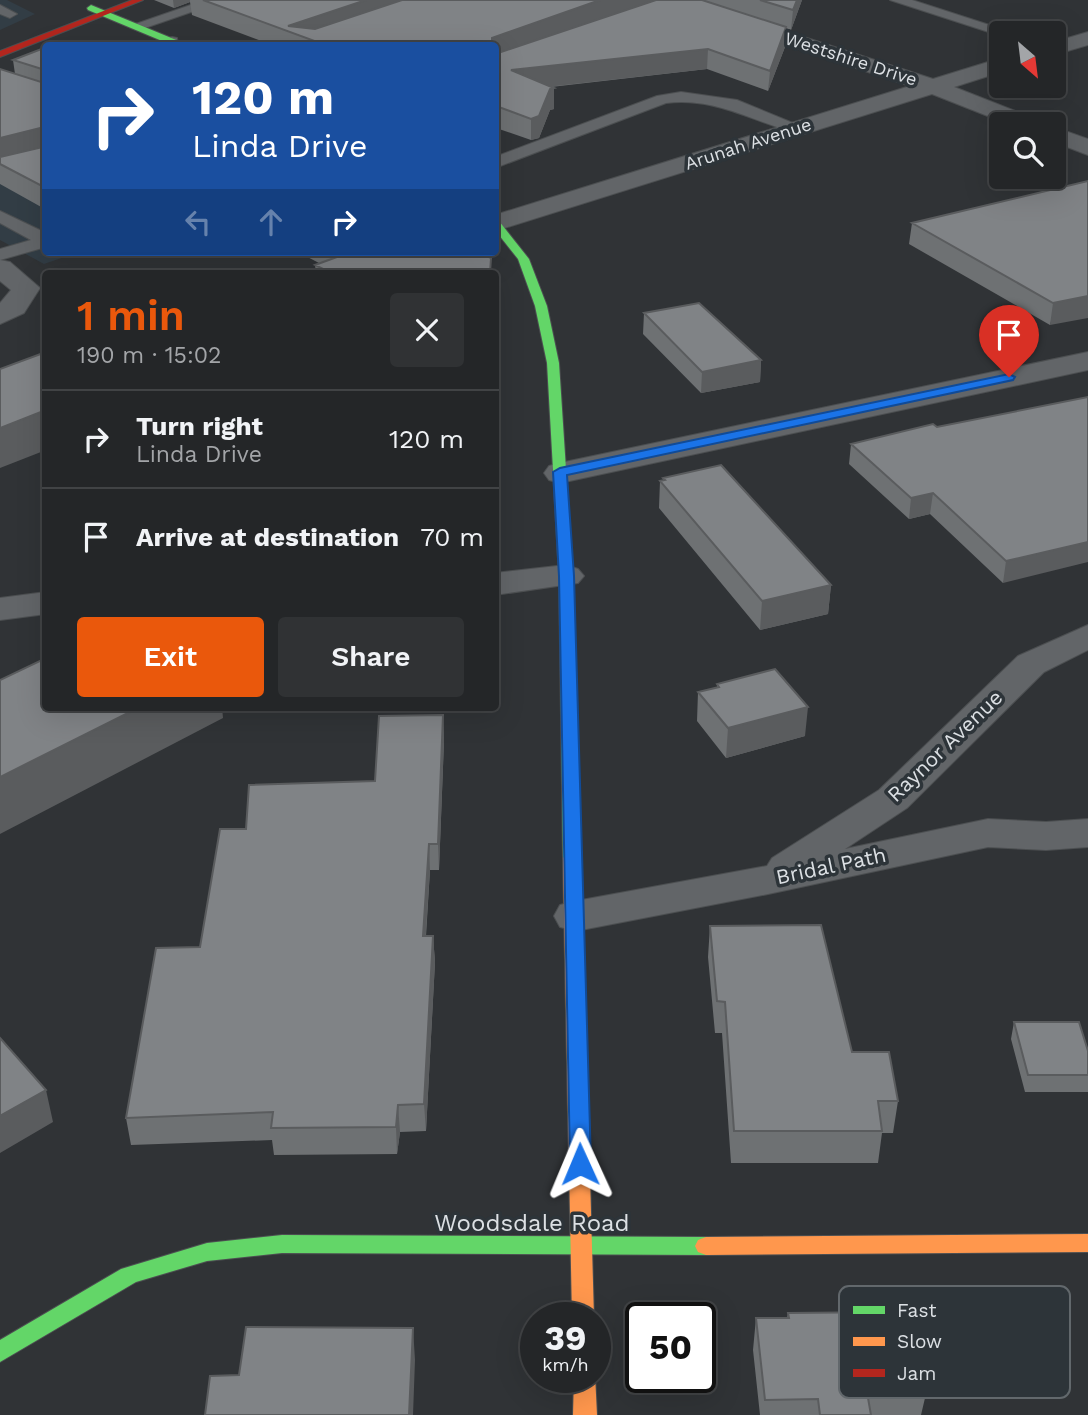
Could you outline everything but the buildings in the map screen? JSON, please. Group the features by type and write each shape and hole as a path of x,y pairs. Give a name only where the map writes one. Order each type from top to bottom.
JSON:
{"main road":[{"path":"71,0 176,42"},
{"path":"0,54 139,0"},
{"path":"499,227 523,259 541,306 552,363 566,576 576,916 583,1302"},
{"name":"Woodsdale Road","path":"0,1352 129,1275 208,1252 282,1244 582,1247 1088,1243"},
{"path":"585,1393 585,1415"}],"street":[{"name":"Westshire Drive","path":"668,5 932,86 998,112"},
{"path":"1066,45 1088,38"},
{"name":"Arunah Avenue","path":"499,222 989,69"},
{"path":"1066,139 1088,148"},
{"path":"0,268 26,288 14,307 0,315"},
{"path":"560,472 1088,361"},
{"path":"499,583 566,576"},
{"path":"0,609 42,604"},
{"name":"Raynor Avenue","path":"768,880 894,799 1031,664 1088,636"},
{"name":"Bridal Path","path":"576,916 768,880 988,833 1046,836 1088,833"}],"lane":[{"path":"137,26 219,0"},
{"path":"897,0 989,28"},
{"path":"24,44 42,48"},
{"path":"499,161 663,99 680,95 721,100 797,128"},
{"path":"0,216 42,239"},
{"path":"0,255 42,242"}],"shaded area":[{"path":"0,0 7,0 35,14 0,30"},
{"path":"42,170 42,256 67,256 44,264 0,240 0,182"}],"traffic: fast":[{"path":"91,8 173,42"},
{"path":"499,228 523,259 541,306 553,363 566,576 572,858"},
{"path":"0,1352 129,1275 207,1252 282,1244 706,1246"}],"traffic: slow":[{"path":"572,858 583,1302"},
{"path":"706,1246 1088,1243"},
{"path":"585,1393 585,1415"}],"traffic: jam":[{"path":"0,54 139,0"}],"route":[{"path":"580,1164 576,916 566,576 560,472 1009,377"}]}
